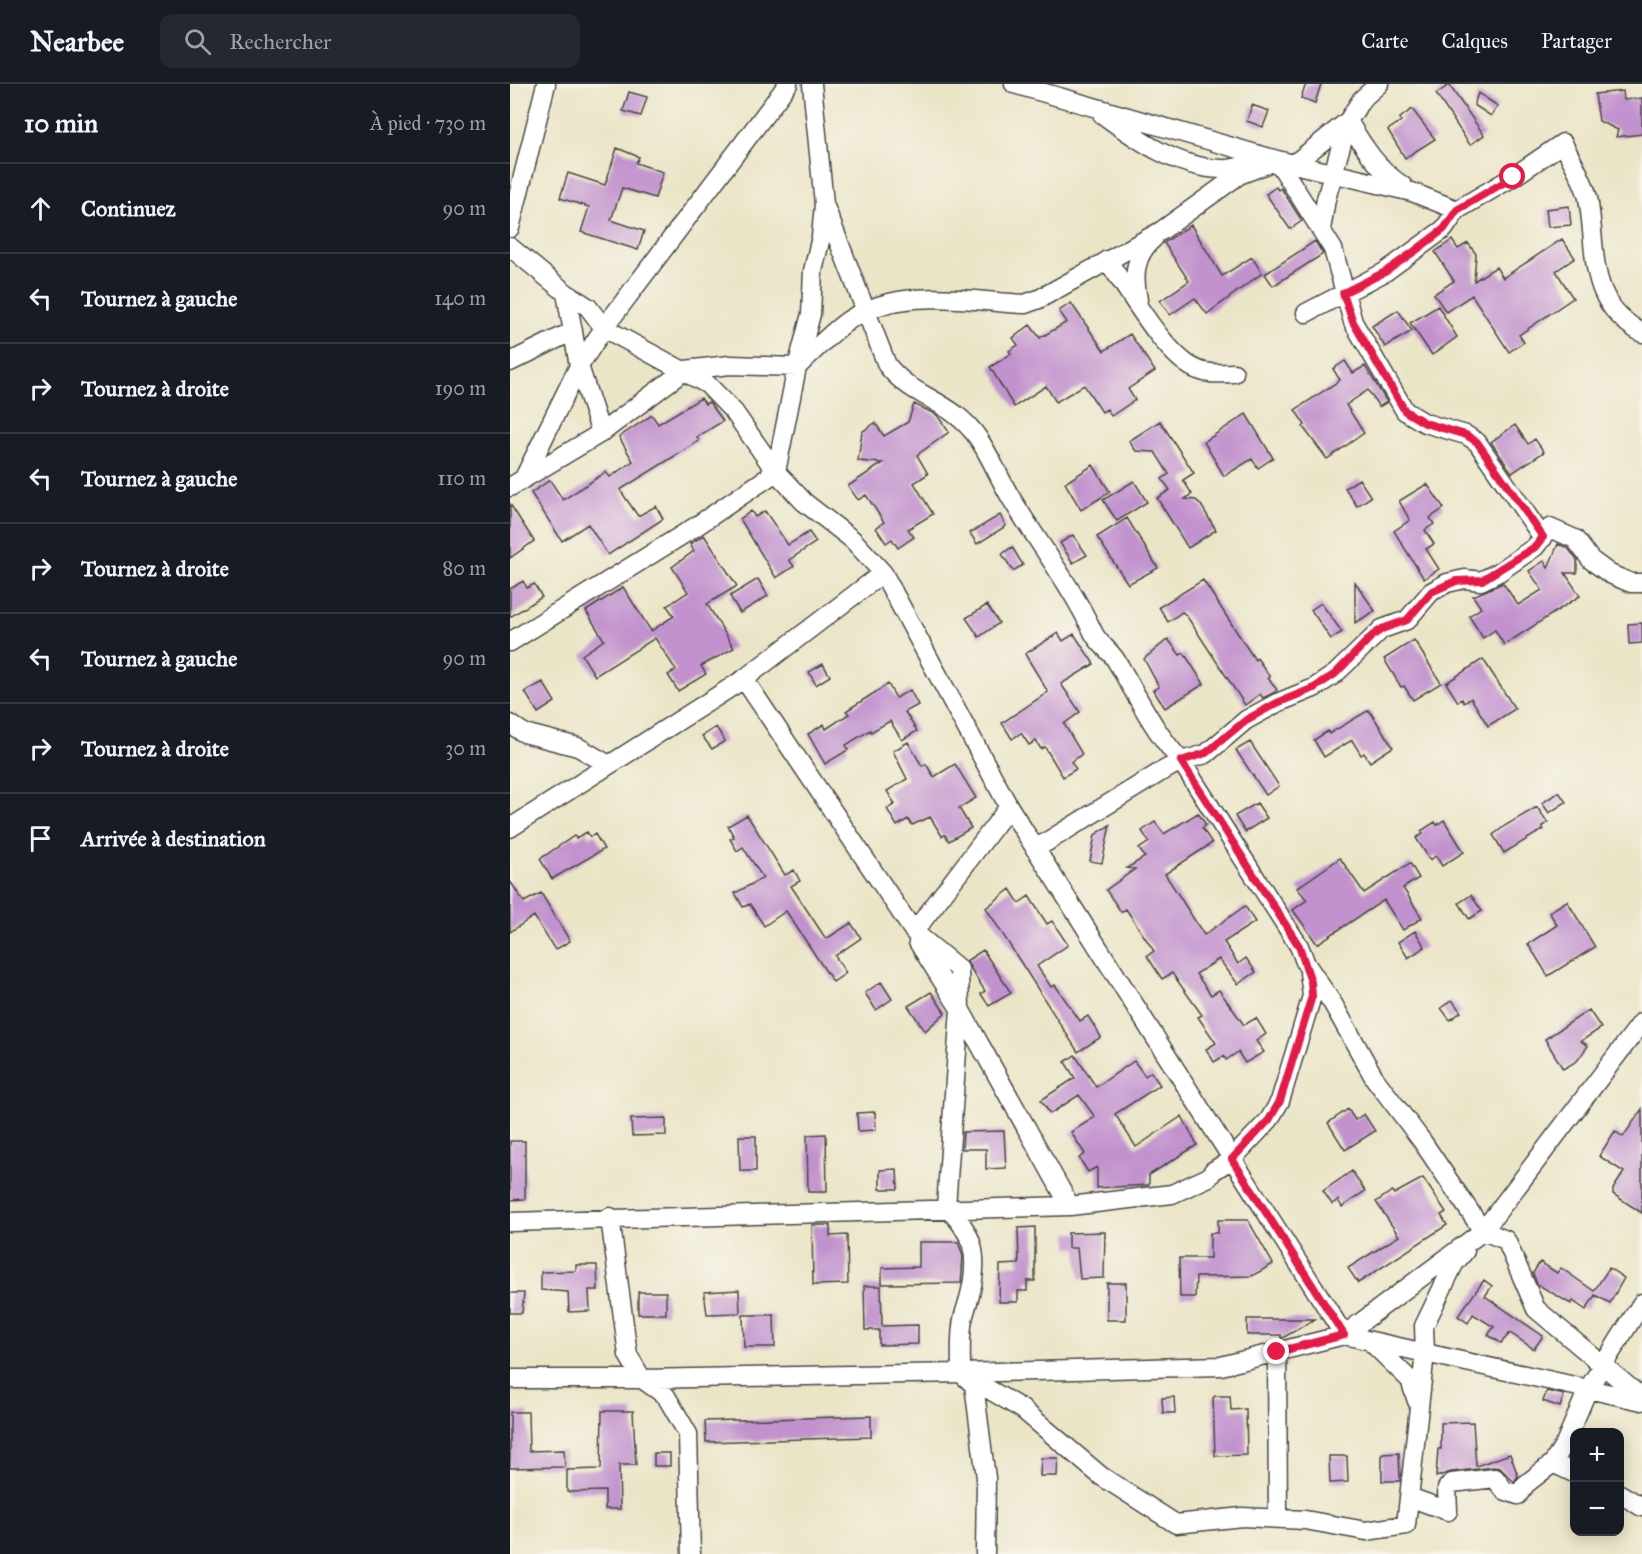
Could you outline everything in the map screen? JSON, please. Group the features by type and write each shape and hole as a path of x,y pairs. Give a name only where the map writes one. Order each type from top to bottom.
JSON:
{"street":[{"path":"510,228 546,84"},
{"path":"517,483 579,366 618,307 788,84"},
{"path":"510,642 695,527 777,472 797,367 811,314 813,271 821,237 824,204 812,84"},
{"path":"1014,84 1286,162 1412,192 1457,210"},
{"path":"1321,230 1333,174 1348,121 1362,99 1379,84"},
{"path":"1093,107 1153,148 1190,164 1222,170 1286,162"},
{"path":"517,483 602,433 685,370 730,364 797,367 849,320 867,310 898,302 928,298 1025,304 1039,299 1161,231 1239,175 1286,162 1348,121"},
{"path":"1348,121 1374,161 1390,178 1412,192"},
{"path":"1306,313 1385,272 1444,229 1457,210 1513,177 1563,143 1588,196 1598,281 1607,303 1642,333"},
{"path":"1286,162 1340,267 1343,293 1353,322 1405,411 1425,423 1466,435 1477,442 1543,537"},
{"path":"510,1221 768,1215 946,1207 1070,1206 1115,1199 1162,1196 1209,1177 1213,1171 1232,1159 1269,1120 1280,1101 1312,996 1306,964 1299,946 1181,761 1161,739 1116,659 1099,640 1060,570 1011,497 978,438 964,420 945,404 900,381 887,365 824,204"},
{"path":"1138,305 1135,272 1141,253 1161,231"},
{"path":"510,247 566,293 588,307 604,328 707,384 734,412 777,472 804,502 853,540 883,573 1009,807 1344,1335 1642,1400"},
{"path":"1107,260 1165,345 1197,370 1213,374 1234,373"},
{"path":"566,293 579,366 602,433"},
{"path":"588,307 618,307"},
{"path":"510,362 573,331"},
{"path":"1035,849 1181,761 1206,753 1246,720 1277,703 1314,688 1335,674 1372,636 1382,629 1407,620 1431,592 1456,581 1482,580 1535,547 1550,528 1575,539 1591,560 1610,574 1631,583 1642,583"},
{"path":"510,828 744,679 883,573"},
{"path":"744,679 908,925 959,969 960,1009 946,1207"},
{"path":"510,724 524,733 578,747 609,765"},
{"path":"908,925 1009,807"},
{"path":"1306,964 1333,1004 1375,1079 1422,1141 1483,1231 1506,1240 1536,1309 1603,1364 1642,1400"},
{"path":"960,1009 1070,1206"},
{"path":"961,1373 1022,1409 1101,1476 1176,1524 1242,1517 1278,1517 1284,1521 1305,1520 1366,1531 1406,1525 1425,1353 1424,1326 1454,1264 1483,1231 1642,1022"},
{"path":"946,1207 968,1231 972,1240 974,1262 972,1289 962,1325 961,1373"},
{"path":"610,1217 628,1355 642,1379 666,1396 688,1434 691,1554"},
{"path":"510,1379 642,1379 1221,1366 1344,1335 1483,1231"},
{"path":"1409,1497 1448,1511 1447,1488 1452,1483 1495,1478 1504,1490 1518,1495 1526,1484 1552,1463 1566,1441 1588,1389 1642,1303"},
{"path":"1370,1341 1410,1380 1419,1406"},
{"path":"1277,1352 1278,1517"},
{"path":"961,1373 974,1384 986,1478 986,1554"},
{"path":"1552,1463 1570,1471"},
{"path":"1624,1496 1642,1507"}],"building":[{"path":"1306,84 1321,84 1315,103 1301,98"},
{"path":"1449,85 1484,135 1470,145 1436,94"},
{"path":"1623,91 1624,100 1642,98 1642,134 1616,137 1618,130 1599,121 1595,94"},
{"path":"629,92 647,97 641,116 623,111"},
{"path":"1478,93 1498,106 1491,116 1474,105"},
{"path":"1252,105 1269,111 1263,127 1247,121"},
{"path":"1412,109 1435,139 1405,158 1388,130"},
{"path":"617,148 639,157 636,163 663,172 655,198 622,188 611,220 644,231 638,250 581,232 589,207 560,198 568,173 605,185"},
{"path":"1276,187 1278,190 1281,188 1302,221 1290,229 1266,194"},
{"path":"1569,206 1571,225 1548,227 1546,209"},
{"path":"1191,225 1222,276 1252,257 1262,273 1207,314 1195,298 1170,315 1160,301 1189,281 1164,243"},
{"path":"1562,239 1575,258 1556,271 1573,298 1519,335 1524,342 1509,352 1472,295 1446,312 1434,294 1454,281 1435,252 1452,240 1458,249 1468,243 1476,254 1474,281 1496,267 1503,278"},
{"path":"1315,241 1323,254 1273,286 1265,274"},
{"path":"1071,303 1104,351 1130,334 1155,371 1128,389 1135,400 1111,416 1107,409 1102,412 1084,385 1056,402 1046,386 1014,407 990,367 1011,354 1009,351 1018,345 1013,338 1030,325 1040,338 1067,322 1059,311"},
{"path":"1438,306 1457,337 1432,355 1410,323"},
{"path":"1398,310 1412,331 1385,347 1372,326"},
{"path":"1345,361 1353,373 1365,366 1387,402 1379,407 1368,390 1346,405 1364,433 1327,459 1303,427 1305,425 1295,410 1340,380 1333,369"},
{"path":"701,398 705,404 709,402 723,421 697,437 699,441 620,490 638,516 656,506 663,519 608,555 588,524 562,541 531,493 550,480 563,500 606,472 610,477 633,461 619,437 652,415 658,424"},
{"path":"914,404 937,415 949,432 917,455 928,474 914,483 933,514 908,529 914,537 898,548 892,539 886,543 876,528 884,522 866,495 858,500 848,486 883,463 858,461 862,432 875,423 884,436 908,422"},
{"path":"1246,414 1273,458 1258,468 1252,459 1224,476 1204,442"},
{"path":"1160,421 1194,473 1183,480 1192,494 1185,499 1196,500 1201,505 1216,530 1188,548 1157,498 1170,490 1162,479 1169,474 1155,452 1136,451 1129,441"},
{"path":"1515,425 1528,444 1535,439 1544,452 1512,473 1491,442"},
{"path":"1093,465 1110,492 1081,510 1065,483"},
{"path":"1359,479 1371,497 1357,506 1345,488"},
{"path":"1134,481 1147,502 1117,521 1103,500"},
{"path":"1427,484 1444,508 1430,518 1434,524 1425,530 1434,544 1426,549 1439,569 1424,579 1394,531 1410,520 1399,501"},
{"path":"510,504 534,541 510,558"},
{"path":"751,511 755,517 765,511 788,545 809,532 816,542 789,560 794,566 776,578 740,519"},
{"path":"1000,515 1006,526 977,544 970,533"},
{"path":"1127,518 1158,568 1128,584 1097,537"},
{"path":"704,535 737,586 707,604 734,648 701,666 706,674 678,691 668,675 676,670 655,638 595,676 582,655 604,640 586,611 623,587 651,631 674,616 667,606 688,592 672,567 694,551 690,544"},
{"path":"1073,535 1087,555 1073,563 1060,543"},
{"path":"1558,544 1568,548 1577,560 1577,573 1565,573 1580,596 1504,645 1495,630 1483,638 1469,616 1481,608 1473,596 1503,583 1518,605 1542,590 1529,571 1544,561 1548,568"},
{"path":"1012,547 1023,565 1013,571 1002,554"},
{"path":"758,579 768,596 740,613 730,596"},
{"path":"1203,580 1255,660 1257,658 1270,677 1268,678 1277,690 1275,692 1263,698 1260,694 1245,705 1186,615 1182,612 1168,622 1159,607"},
{"path":"523,581 527,588 534,584 542,597 510,617 510,589"},
{"path":"1355,582 1375,611 1355,623"},
{"path":"1321,603 1342,632 1331,639 1311,610"},
{"path":"987,605 999,623 979,637 966,618"},
{"path":"1642,623 1642,643 1629,644 1628,624"},
{"path":"1058,633 1063,641 1074,634 1094,664 1061,684 1080,712 1064,724 1082,754 1071,762 1076,769 1063,777 1045,747 1041,749 1036,741 1029,745 1021,733 1012,739 1002,723 1048,692 1025,654"},
{"path":"1168,639 1180,655 1184,653 1204,684 1165,708 1153,690 1159,687 1144,659"},
{"path":"1414,640 1441,683 1413,700 1404,686 1401,687 1384,659"},
{"path":"1483,659 1515,709 1488,726 1471,698 1464,703 1462,699 1458,702 1446,683"},
{"path":"823,664 830,676 816,685 809,672"},
{"path":"543,682 555,702 538,713 525,692"},
{"path":"888,684 896,698 910,690 918,705 905,712 917,731 902,740 890,721 846,745 848,750 825,764 808,734 824,724 826,729 849,714 846,711"},
{"path":"1369,710 1393,747 1370,762 1364,753 1361,755 1352,740 1324,757 1314,740 1328,731 1329,734"},
{"path":"716,727 725,741 712,749 702,736"},
{"path":"908,742 922,766 926,764 934,777 955,764 976,798 959,808 971,828 949,841 945,835 942,836 930,817 912,825 908,819 897,826 887,809 895,804 887,791 907,779 893,751"},
{"path":"1250,742 1279,786 1266,795 1236,750"},
{"path":"1559,792 1566,802 1549,813 1542,803"},
{"path":"1257,803 1267,818 1245,832 1235,816"},
{"path":"1537,807 1548,823 1542,826 1544,829 1504,853 1493,835"},
{"path":"1198,813 1206,825 1202,828 1212,843 1165,874 1204,935 1245,906 1255,922 1224,942 1238,964 1246,958 1256,972 1238,984 1219,959 1196,974 1211,995 1219,990 1244,1025 1256,1018 1266,1034 1256,1041 1264,1052 1245,1063 1238,1052 1226,1060 1224,1056 1214,1062 1206,1049 1216,1043 1198,1017 1202,1015 1172,973 1162,979 1147,956 1154,951 1126,909 1121,912 1106,890 1135,869 1127,868 1145,857 1139,849 1149,842 1142,831 1155,822 1164,834"},
{"path":"747,815 785,875 794,870 800,881 791,886 826,939 851,923 861,938 835,956 846,973 833,982 786,911 764,926 750,904 743,907 735,893 763,878 743,847 737,851 730,839 734,837 728,826"},
{"path":"1444,820 1464,852 1442,866 1436,856 1430,860 1416,838 1423,834 1421,831 1435,822 1437,825"},
{"path":"1110,825 1102,863 1090,861 1095,835"},
{"path":"587,832 590,837 595,834 604,849 552,879 540,859 574,836 576,838"},
{"path":"1340,858 1364,893 1410,863 1419,878 1403,888 1422,918 1403,930 1384,900 1317,944 1293,910 1307,900 1297,888"},
{"path":"510,881 524,902 541,893 570,941 555,950 534,916 510,932"},
{"path":"1010,889 1019,903 1029,896 1047,924 1052,921 1068,945 1037,966 1051,987 1055,985 1080,1021 1088,1016 1101,1037 1078,1052 986,908"},
{"path":"1471,895 1482,911 1469,919 1459,903"},
{"path":"1567,901 1595,947 1548,976 1528,944 1557,925 1549,912"},
{"path":"1415,931 1425,947 1408,958 1398,942"},
{"path":"983,950 1011,993 989,1006 981,994 985,991 966,961"},
{"path":"881,982 892,999 876,1010 865,993"},
{"path":"931,992 945,1013 925,1031 908,1006"},
{"path":"1452,1000 1461,1012 1450,1020 1441,1008"},
{"path":"1589,1010 1601,1028 1581,1041 1588,1046 1577,1061 1563,1069 1545,1039"},
{"path":"1075,1055 1096,1087 1134,1061 1145,1076 1151,1072 1160,1085 1115,1114 1136,1147 1182,1116 1197,1145 1149,1175 1149,1185 1097,1188 1097,1167 1088,1172 1079,1158 1085,1154 1071,1132 1095,1117 1079,1095 1050,1114 1041,1100 1075,1078 1065,1062"},
{"path":"1348,1109 1355,1120 1364,1114 1375,1131 1345,1150 1328,1123"},
{"path":"1642,1109 1642,1213 1613,1194 1613,1189 1624,1172 1599,1156 1615,1131 1623,1137"},
{"path":"875,1112 876,1130 858,1131 857,1113"},
{"path":"666,1118 666,1135 632,1136 631,1119"},
{"path":"1004,1131 1006,1168 986,1169 986,1149 962,1149 963,1132"},
{"path":"826,1134 827,1192 808,1192 807,1135"},
{"path":"739,1136 756,1136 756,1171 740,1171"},
{"path":"510,1141 525,1141 525,1199 510,1200"},
{"path":"897,1169 898,1189 880,1189 880,1170"},
{"path":"1352,1171 1365,1191 1342,1207 1338,1200 1332,1204 1323,1191"},
{"path":"1423,1178 1446,1212 1441,1215 1447,1225 1358,1283 1348,1268 1399,1236 1376,1202 1392,1191 1394,1194"},
{"path":"1218,1220 1248,1220 1273,1264 1252,1276 1196,1277 1195,1297 1180,1297 1179,1258 1210,1258 1210,1233 1218,1233"},
{"path":"812,1225 830,1225 830,1236 847,1235 848,1284 813,1285"},
{"path":"1035,1227 1035,1281 1027,1281 1027,1291 1018,1291 1018,1302 999,1302 1000,1265 1019,1264 1018,1228"},
{"path":"1105,1232 1104,1278 1080,1279 1077,1248 1068,1248 1068,1233"},
{"path":"919,1242 958,1242 963,1256 961,1283 882,1284 882,1268 919,1267"},
{"path":"1540,1262 1557,1273 1561,1268 1594,1291 1609,1268 1624,1278 1610,1303 1595,1295 1586,1310 1573,1301 1571,1304 1537,1284 1533,1273"},
{"path":"576,1265 597,1265 598,1290 589,1290 590,1311 569,1312 568,1292 541,1290 541,1272 576,1271"},
{"path":"1484,1280 1492,1286 1485,1296 1543,1336 1534,1349 1510,1333 1501,1343 1488,1335 1494,1327 1473,1314 1468,1323 1458,1316"},
{"path":"1107,1283 1126,1283 1126,1320 1107,1320"},
{"path":"864,1286 881,1286 882,1326 918,1325 918,1344 879,1345 879,1330 865,1330"},
{"path":"739,1290 740,1313 707,1314 704,1292"},
{"path":"638,1292 666,1292 666,1314 638,1314"},
{"path":"510,1293 524,1293 522,1313 510,1313"},
{"path":"743,1315 774,1315 775,1347 744,1347"},
{"path":"1247,1319 1315,1319 1281,1339 1281,1335 1247,1335"},
{"path":"1547,1391 1564,1395 1560,1407 1543,1401"},
{"path":"1230,1396 1231,1410 1246,1409 1247,1455 1215,1456 1213,1398"},
{"path":"1174,1397 1175,1413 1163,1413 1162,1398"},
{"path":"602,1411 633,1411 636,1465 619,1465 620,1509 605,1509 605,1491 567,1492 567,1470 601,1469"},
{"path":"510,1412 528,1412 529,1451 564,1450 565,1467 510,1468"},
{"path":"871,1416 871,1437 706,1442 705,1421"},
{"path":"1473,1422 1476,1466 1510,1454 1518,1476 1514,1482 1500,1468 1494,1467 1451,1472 1436,1477 1438,1449 1441,1449 1441,1423"},
{"path":"654,1453 670,1453 670,1466 654,1466"},
{"path":"1399,1453 1400,1481 1382,1481 1382,1454"},
{"path":"1329,1456 1347,1456 1348,1482 1330,1483"},
{"path":"1041,1458 1058,1458 1057,1476 1040,1476"}],"route":[{"path":"1277,1352 1344,1335 1232,1159 1252,1135 1269,1120 1280,1101 1312,996 1311,982 1299,946 1181,761 1206,753 1221,743 1246,720 1277,703 1314,688 1335,674 1372,636 1382,629 1407,620 1423,598 1431,592 1447,583 1465,579 1482,580 1499,572 1535,547 1543,537 1511,496 1489,457 1477,442 1450,429 1425,423 1405,411 1353,322 1343,293 1385,272 1444,229 1457,210 1513,177"}]}
